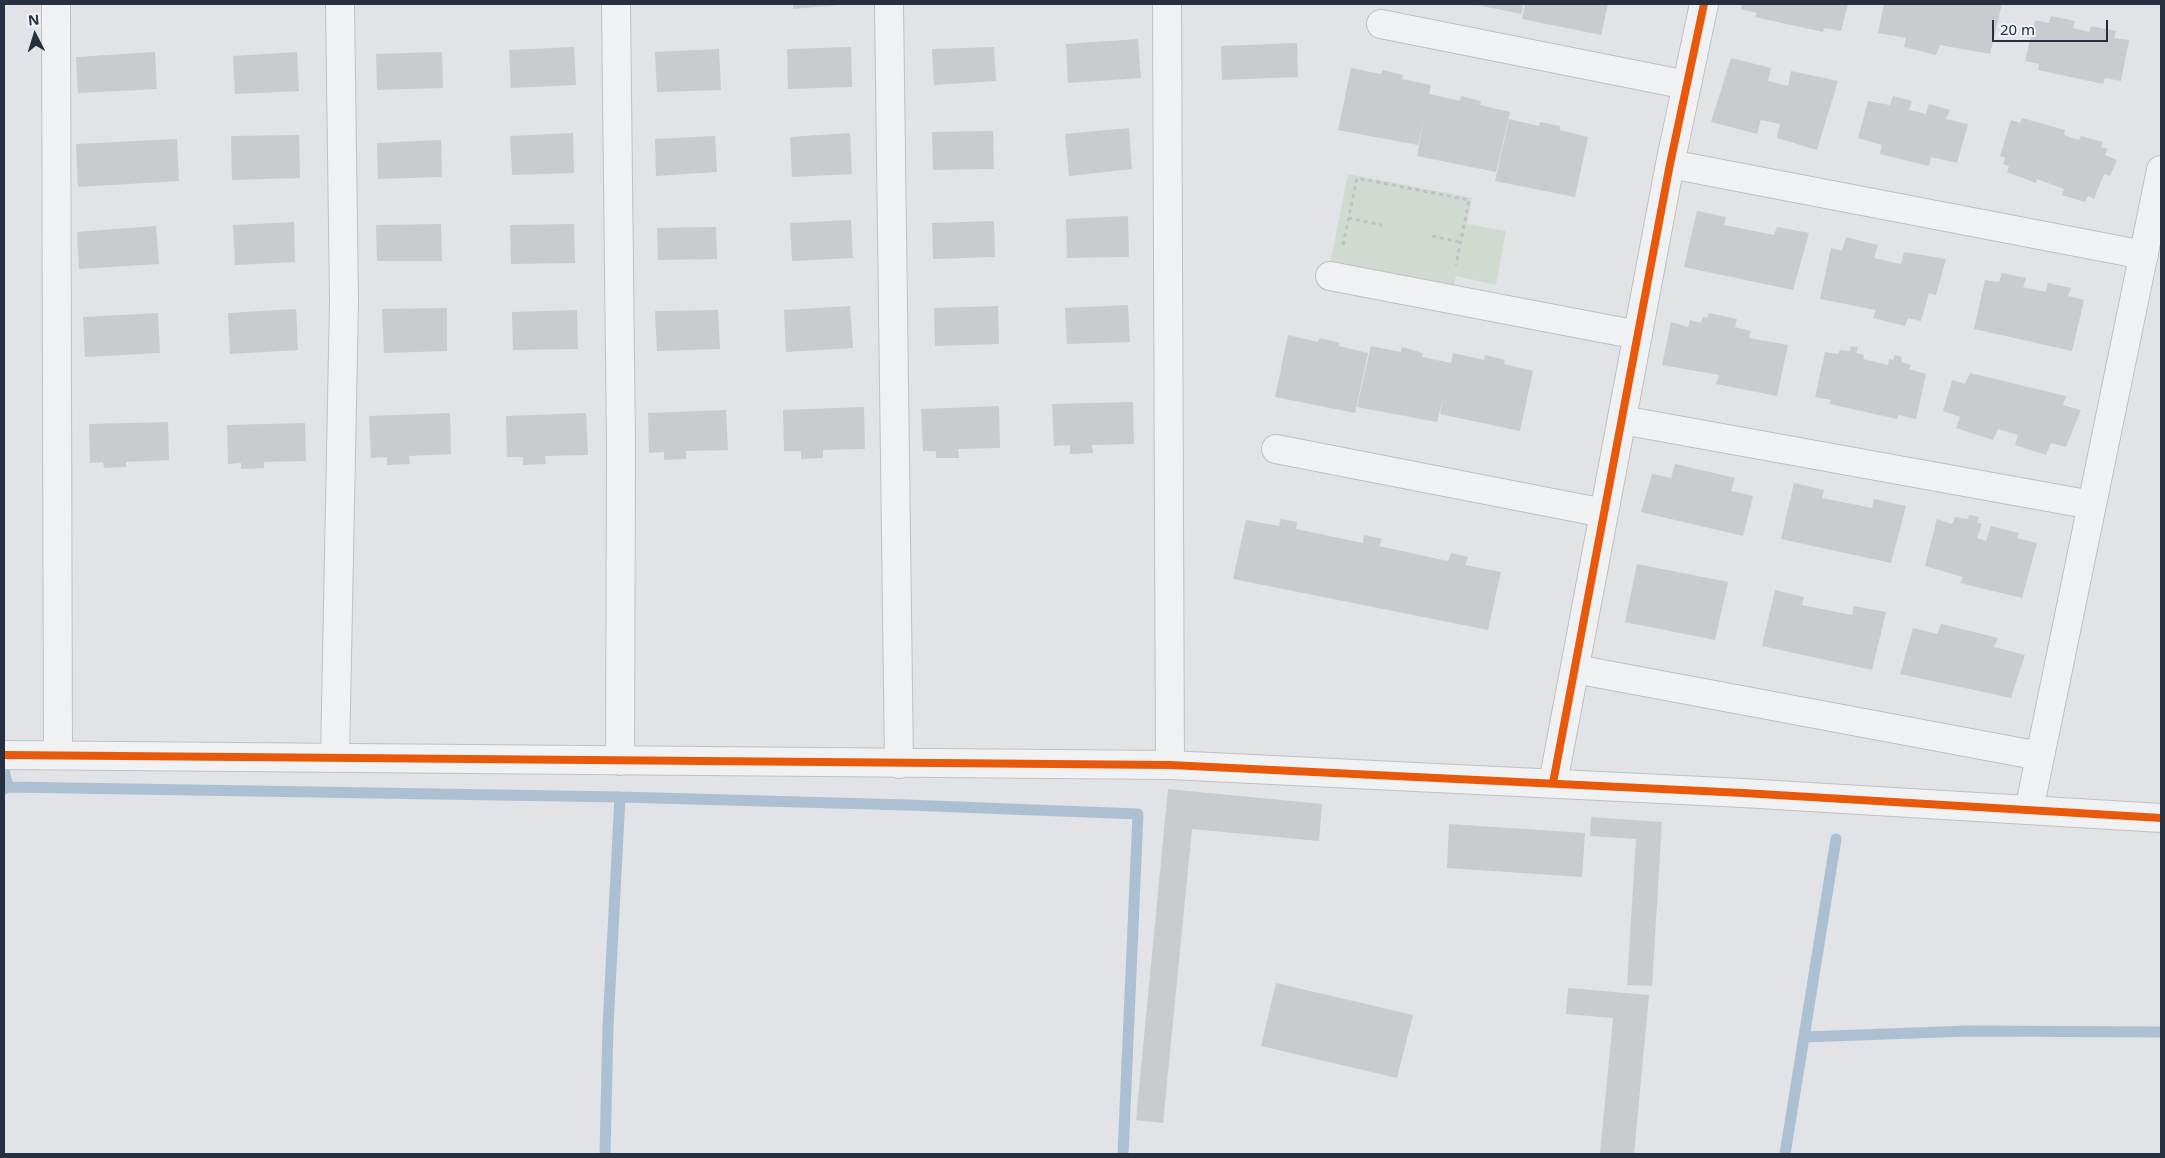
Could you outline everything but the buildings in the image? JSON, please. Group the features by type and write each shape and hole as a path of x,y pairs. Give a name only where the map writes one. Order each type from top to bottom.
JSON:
{"street":[{"path":"56,4 58,756"},
{"path":"335,758 344,301 340,4"},
{"path":"616,4 621,445 620,761"},
{"path":"889,4 899,764"},
{"path":"1167,4 1170,765"},
{"path":"1553,783 1670,164 1704,4"},
{"path":"1381,24 1687,85"},
{"path":"1670,164 2144,255"},
{"path":"2029,810 2161,170"},
{"path":"1333,277 1638,335"},
{"path":"1622,420 2092,505"},
{"path":"1276,449 1604,513"},
{"path":"1575,669 2040,756"},
{"path":"4,755 1170,765 1553,783 2161,818"}],"path":[{"path":"1333,277 1358,178 1469,200 1449,299"},
{"path":"1348,218 1382,225"},
{"path":"1432,236 1460,242"}],"shaded area":[{"path":"1348,174 1472,198 1467,224 1506,231 1496,285 1456,276 1453,289 1330,265"}],"waterway":[{"path":"4,770 8,787"},
{"path":"4,789 8,787 620,797 1138,814 1123,1154"},
{"path":"605,1154 608,1026 620,797"},
{"path":"1785,1154 1836,839"},
{"path":"1804,1037 1968,1031 2161,1032"}],"cycle path":[{"path":"1553,783 1670,164 1704,4"},
{"path":"4,755 1170,765 1743,793 2161,818"}]}
